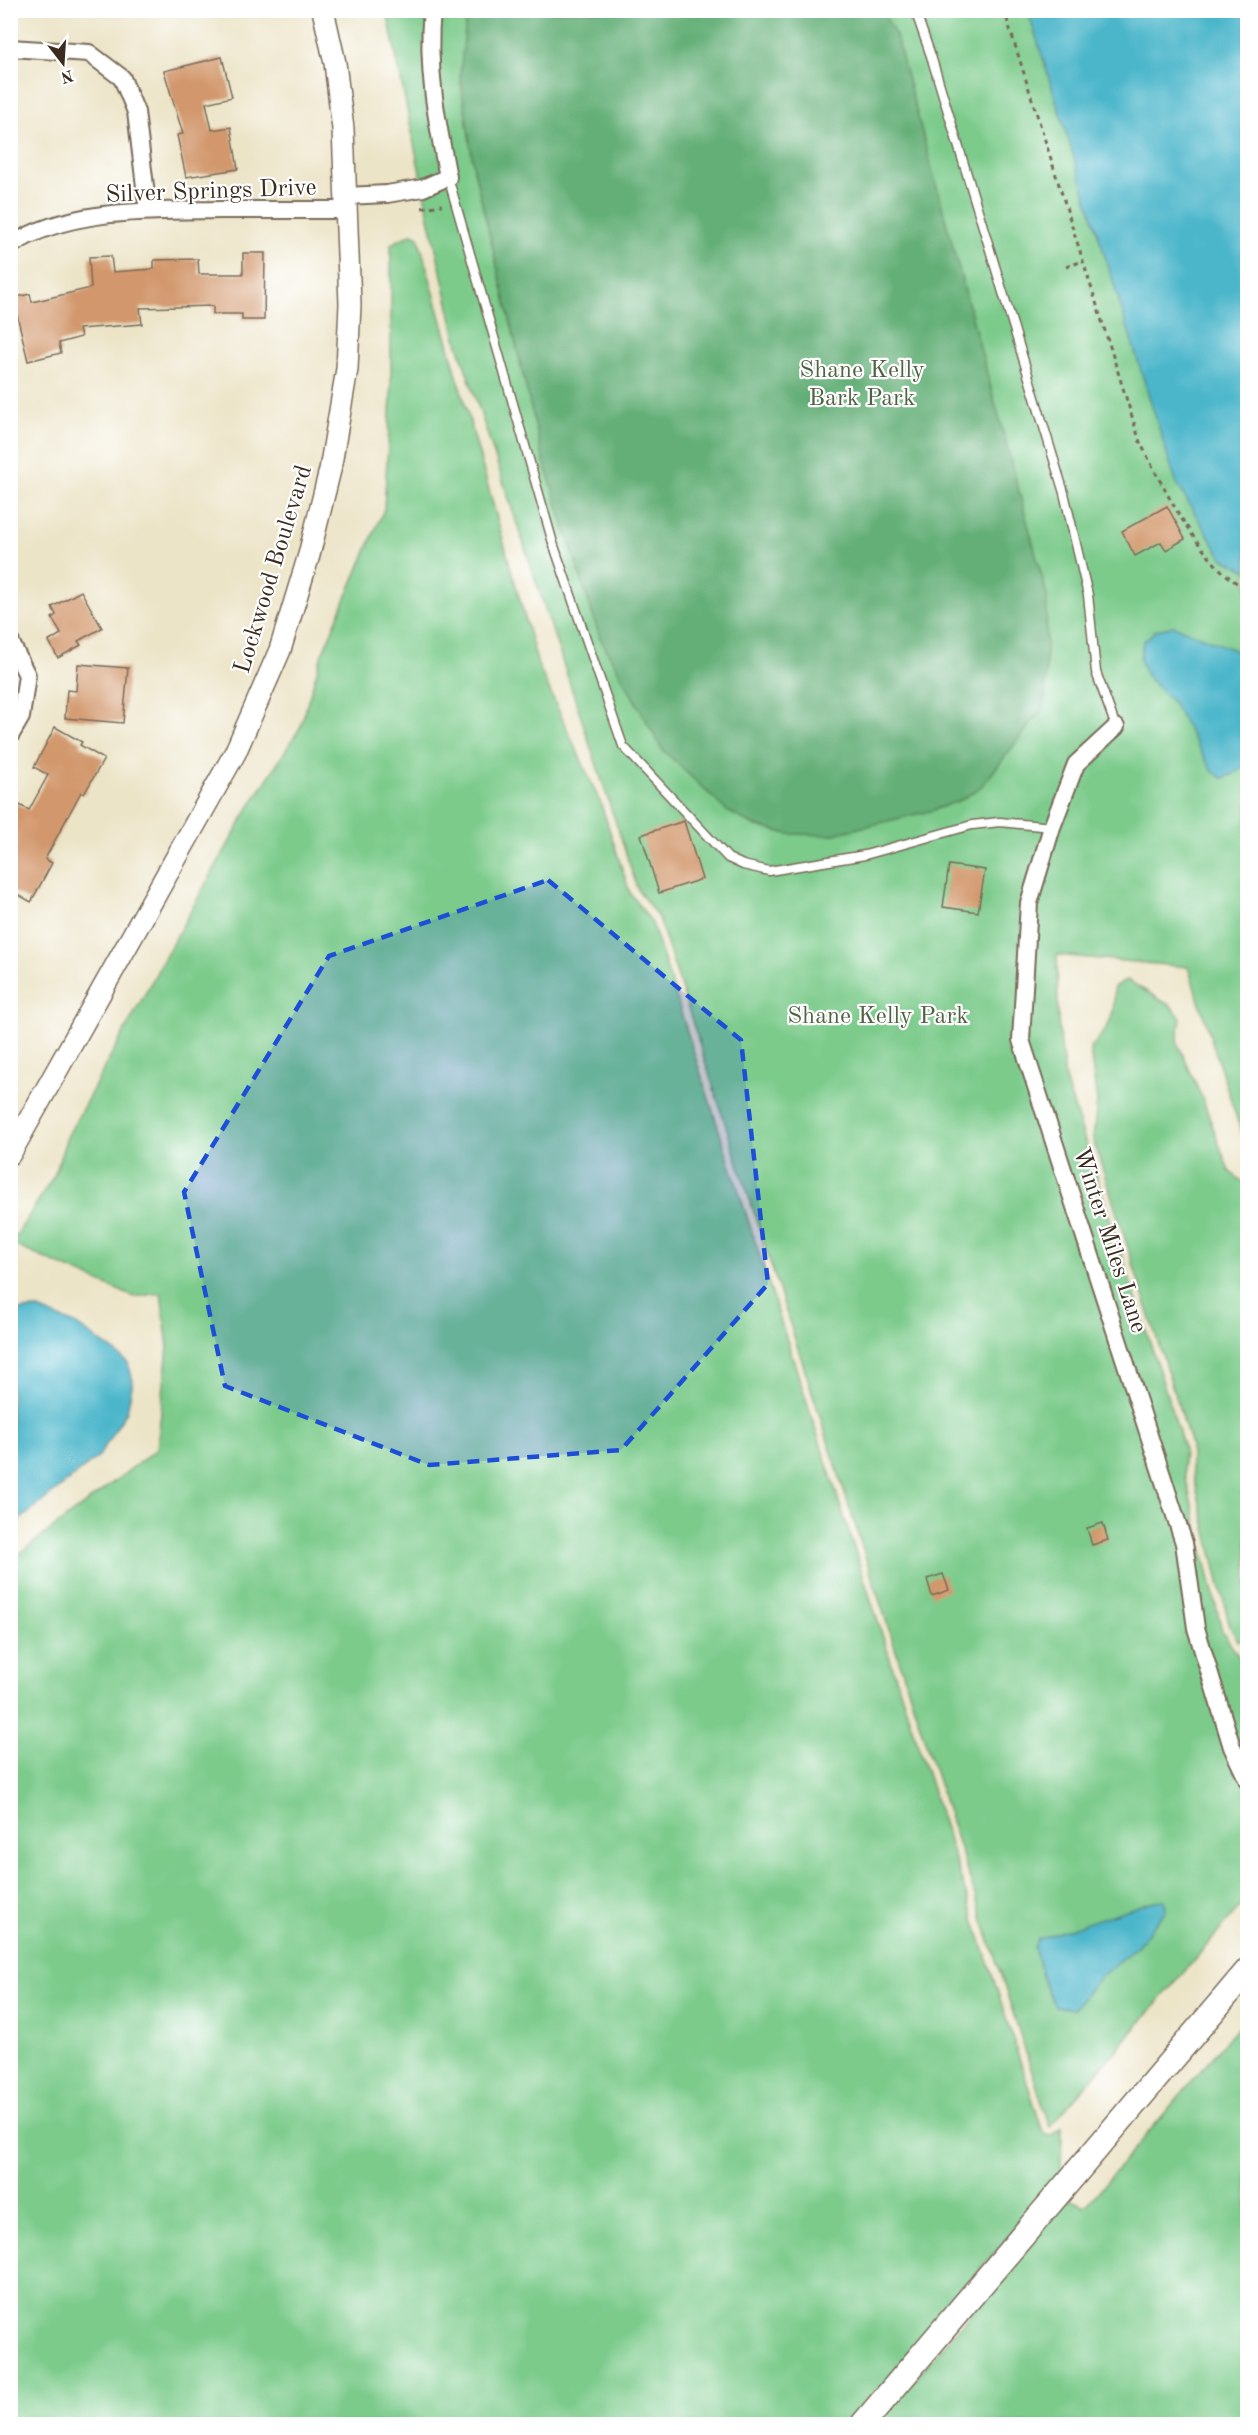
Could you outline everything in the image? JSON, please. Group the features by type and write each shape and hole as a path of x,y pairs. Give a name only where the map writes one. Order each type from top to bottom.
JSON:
{"main road":[{"path":"863,2424 1248,1970"}],"street":[{"name":"Lockwood Boulevard","path":"10,1154 235,753 280,650 309,555 330,470 347,369 350,304 343,129 336,74 323,10"},
{"path":"432,10 430,64 436,118 448,177"},
{"path":"10,48 89,53 122,78 136,112 148,211"},
{"name":"Silver Springs Drive","path":"10,246 29,233 81,219 148,211 346,203 423,188 448,177"},
{"path":"10,641 27,675 21,717 10,736"},
{"name":"Winter Miles Lane","path":"1116,727 1076,764 1052,828 1029,903 1021,1040 1184,1543 1197,1628 1232,1747 1248,1781"}],"lane":[{"path":"915,10 935,68 1064,494 1088,595 1096,672 1116,727"},
{"path":"448,177 553,543 623,746 728,858 743,865 769,871 865,855 972,825 1000,822 1052,828"}],"path":[{"path":"1004,10 1140,442 1189,528 1219,567 1248,592"},
{"path":"1066,267 1083,261"}],"highlighted area":[{"path":"548,880 741,1040 768,1284 621,1450 429,1465 225,1386 184,1192 329,956"}],"green space":[{"name":"Shane Kelly Park","path":"387,11 1247,11 1247,1150 1188,967 1057,955 1058,1020 1065,1079 1184,1448 1183,1467 1222,1631 1247,1670 1247,1899 1050,2127 659,919 638,890 456,339"},
{"name":"Shane Kelly Bark Park","path":"467,11 882,11 896,36 1047,595 1045,705 983,785 963,799 934,810 830,835 788,834 753,825 727,811 662,749 600,638 544,462 474,170 460,76"},
{"path":"411,234 418,236 538,665 601,804 630,893 652,923 1042,2129 1045,2134 1051,2136 1062,2127 1061,2174 849,2424 11,2424 11,1560 157,1449 168,1347 161,1293 134,1297 11,1244 54,1176 67,1137 172,944 250,806 300,728 322,654 384,509 391,397 391,244"},
{"path":"1127,980 1171,1006 1181,1018 1177,1042 1203,1100 1229,1171 1247,1185 1247,1639 1238,1641 1230,1627 1191,1466 1191,1445 1093,1139 1097,1102 1090,1049 1110,1021 1114,1006 1114,987"},
{"path":"1247,2016 1247,2424 877,2424 1068,2199 1086,2206"}],"water":[{"path":"1028,11 1247,11 1247,571 1222,558 1176,482"},
{"path":"1174,626 1247,655 1247,763 1234,774 1222,778 1212,771 1173,703 1146,675 1140,659 1143,642 1156,630"},
{"path":"38,1309 75,1324 114,1351 128,1363 133,1381 127,1411 99,1456 11,1527 11,1314 19,1310"},
{"path":"1165,1900 1166,1910 1135,1949 1101,1976 1073,2009 1055,2006 1044,1983 1034,1947 1038,1939 1154,1901"}],"building":[{"path":"222,57 232,97 206,103 212,130 231,127 238,169 186,177 177,135 183,134 164,71"},
{"path":"243,253 265,253 264,320 242,320 242,314 213,314 213,306 140,308 142,324 79,329 81,337 59,343 61,353 28,361 13,298 30,294 32,302 91,288 89,257 111,256 113,272 154,269 154,260 198,259 199,274 243,274"},
{"path":"1167,506 1185,539 1166,550 1161,542 1135,556 1122,531"},
{"path":"81,591 102,628 78,641 81,645 58,658 49,641 61,634 52,618 56,615 52,607"},
{"path":"78,664 128,668 123,723 65,718 67,690 76,691"},
{"path":"55,727 82,742 80,745 104,759 84,794 81,792 45,859 52,863 31,902 10,890 10,800 29,810 48,775 34,767"},
{"path":"684,821 702,879 659,893 641,835"},
{"path":"949,865 985,870 978,912 943,907"},
{"path":"1103,1523 1108,1540 1092,1545 1087,1528"},
{"path":"943,1574 949,1590 932,1596 927,1579"}]}
